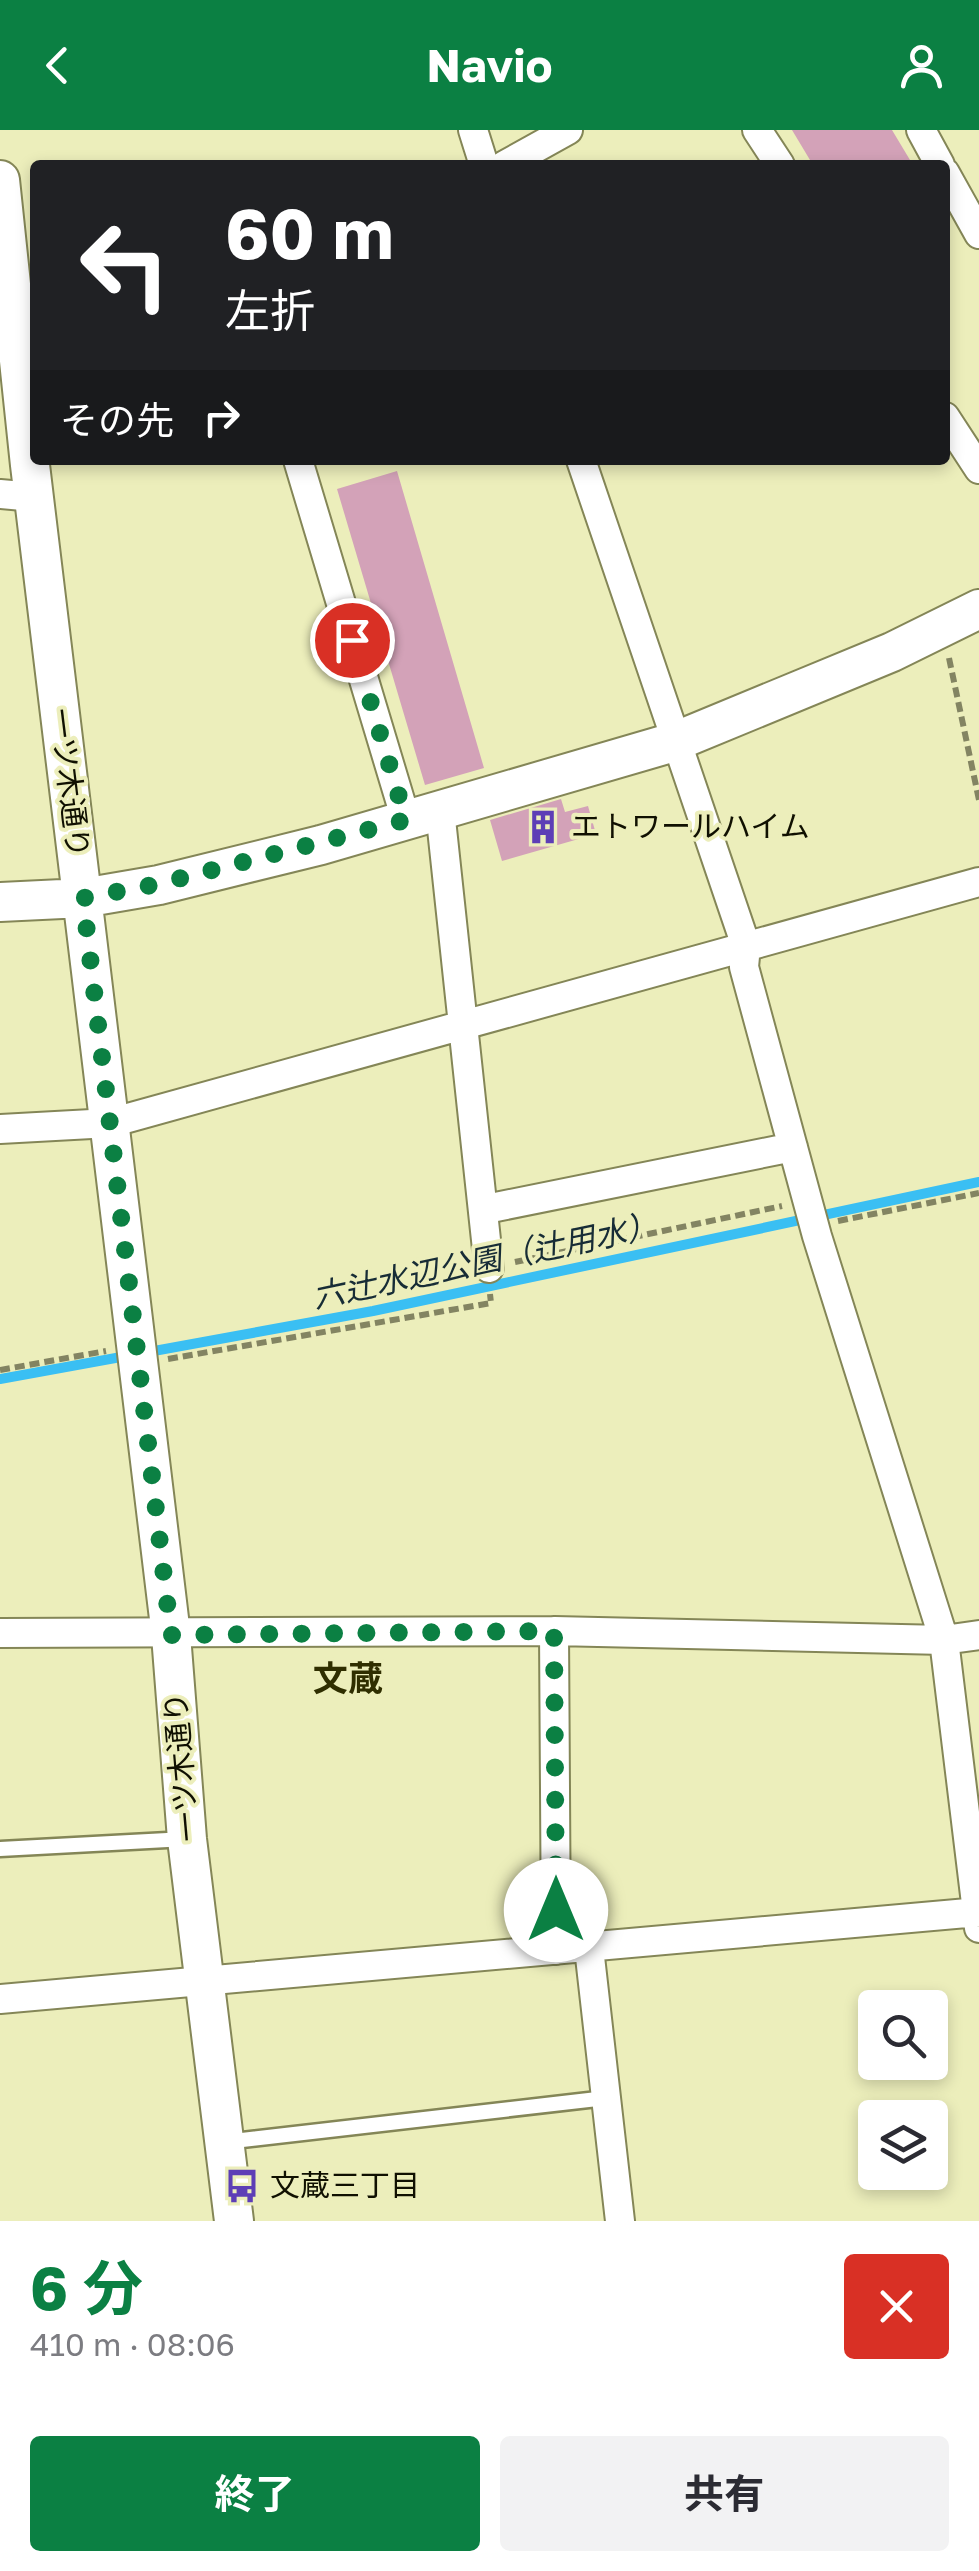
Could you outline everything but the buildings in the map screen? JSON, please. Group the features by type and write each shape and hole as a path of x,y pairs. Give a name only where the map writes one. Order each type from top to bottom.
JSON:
{"street":[{"path":"473,130 482,160"},
{"path":"515,160 568,130"},
{"path":"757,130 777,160"},
{"path":"921,130 937,160"},
{"name":"一ツ木通り","path":"0,180 25,479 83,898 137,1346 171,1635 187,1838 234,2221"},
{"path":"950,182 979,234"},
{"path":"950,425 979,469"},
{"path":"300,465 423,815 466,1024 490,1268"},
{"path":"0,1999 978,1917 944,1640 812,1217 744,967 746,946 583,465"},
{"path":"0,902 83,898 176,880 423,815 674,742 979,609"},
{"path":"0,1129 110,1123 979,882"},
{"path":"486,1210 793,1147"},
{"path":"554,1631 556,1950"},
{"path":"0,1633 554,1631 944,1640 979,1636"},
{"path":"589,1948 620,2221"}],"lane":[{"path":"0,1849 187,1838"},
{"path":"224,2142 606,2098"}],"path":[{"path":"942,627 979,800"},
{"path":"812,1217 979,1193"},
{"path":"0,1370 137,1346"}],"waterway":[{"name":"六辻水辺公園（辻用水）","path":"0,1379 373,1311 979,1182"}],"place":[{"name":"エトワールハイム","path":"543,827"},
{"name":"文蔵三丁目","path":"242,2186"}],"district":[{"name":"文蔵","path":"348,1679"}],"route":[{"path":"352,640 406,820 158,884 83,898 171,1635 554,1631 556,1910"}]}
